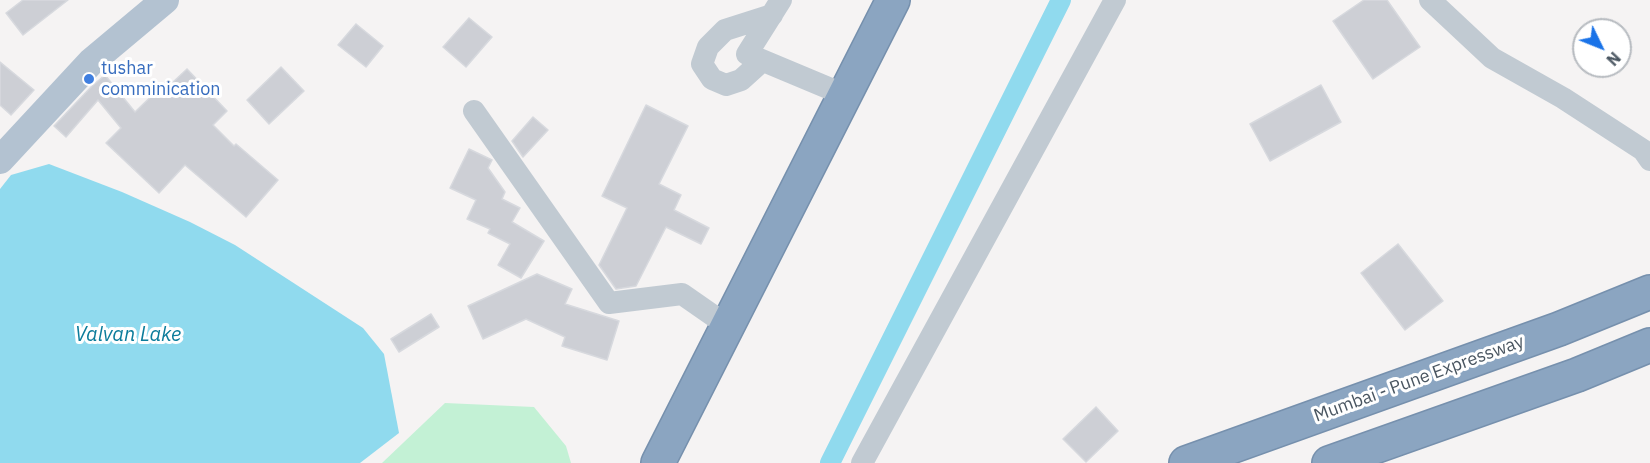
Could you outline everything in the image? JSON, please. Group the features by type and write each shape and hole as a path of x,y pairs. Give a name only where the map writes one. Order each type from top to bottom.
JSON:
{"highway":[{"path":"658,463 893,0"},
{"name":"Mumbai - Pune Expressway","path":"1186,463 1559,328 1649,292"},
{"path":"1329,463 1576,375 1650,345"}],"main road":[{"path":"0,160 91,62 165,0"}],"street":[{"path":"862,463 1115,0"},
{"path":"1430,0 1492,58 1563,98 1648,152"},
{"path":"762,61 741,80 726,85 712,79 702,64 708,47 725,30 776,8"},
{"path":"776,8 747,54 845,95"},
{"path":"474,111 609,303 682,294 728,326"}],"green space":[{"path":"445,403 534,407 566,446 571,463 382,463"}],"water":[{"name":"Valvan Lake","path":"49,164 122,192 235,245 363,328 384,354 399,433 360,463 0,463 0,189 11,175"}],"building":[{"path":"23,0 68,0 23,35 6,13"},
{"path":"1364,0 1387,0 1420,47 1373,79 1333,21"},
{"path":"469,18 492,37 466,67 443,47"},
{"path":"356,24 383,46 366,67 338,45"},
{"path":"0,62 34,90 11,115 0,105"},
{"path":"281,67 304,91 269,124 247,100"},
{"path":"187,69 227,111 213,125 234,146 236,144 278,180 246,217 185,165 159,193 106,143 121,128 98,100 66,137 54,126 105,75 135,112 168,80 172,83"},
{"path":"1321,85 1341,122 1270,161 1250,124"},
{"path":"646,105 688,126 659,184 681,195 674,210 709,228 701,244 666,227 636,286 616,289 599,265 627,208 602,196"},
{"path":"533,117 548,130 523,157 512,141"},
{"path":"469,149 492,160 488,168 505,192 502,199 520,208 512,222 544,241 521,278 498,265 510,244 488,233 490,229 467,219 476,200 450,188"},
{"path":"1398,244 1443,301 1405,330 1361,273"},
{"path":"537,274 572,289 565,304 619,321 607,360 562,346 565,337 526,319 483,339 468,306"},
{"path":"431,314 439,327 399,352 391,339"},
{"path":"1096,407 1118,431 1086,462 1063,439"}],"waterway":[{"path":"830,463 1061,0"}],"place":[{"name":"tushar comminication","path":"89,79"}]}
